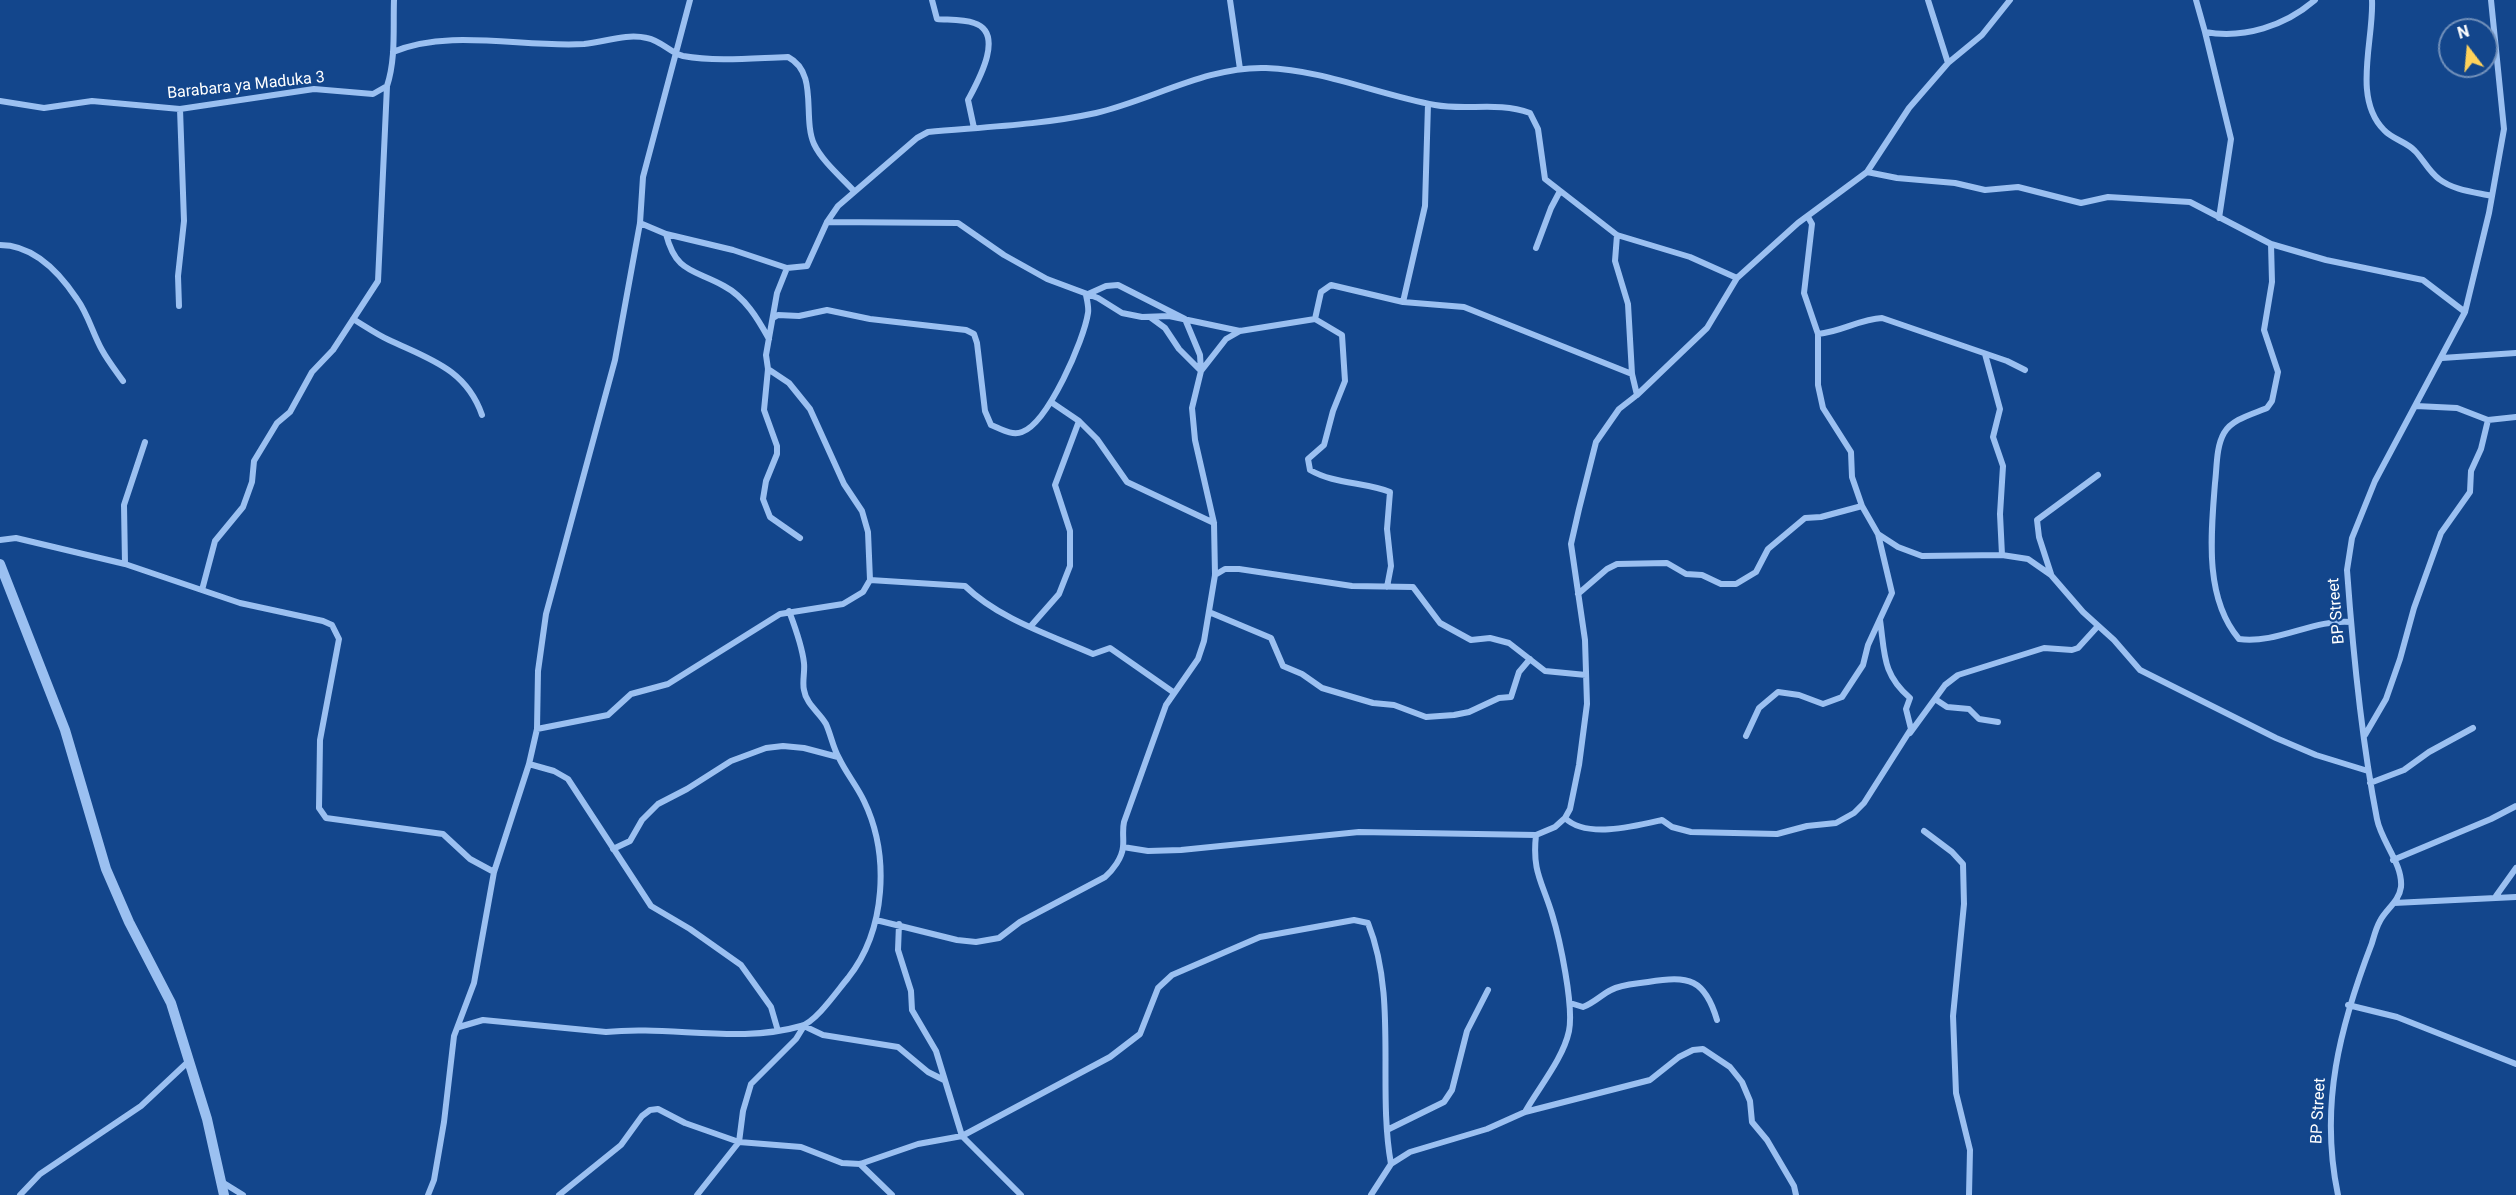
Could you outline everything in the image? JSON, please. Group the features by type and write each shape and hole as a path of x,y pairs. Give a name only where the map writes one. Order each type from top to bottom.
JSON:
{"street":[{"path":"202,590 215,541 243,507 252,483 254,461 277,423 290,412 302,395 312,372 333,350 378,281 387,86 393,52 394,0"},
{"path":"428,1195 434,1180 444,1122 449,1063 454,1036 474,983 494,872 529,764 537,729 538,671 546,614 615,360 640,223 643,177 690,0"},
{"path":"932,0 937,19 975,23 986,31 990,42 982,75 968,100 974,128"},
{"path":"1230,0 1240,69"},
{"path":"1928,0 1948,63"},
{"path":"1123,847 1148,851 1181,850 1359,832 1536,835 1555,827 1565,818 1570,809 1579,765 1587,704 1585,640 1572,544 1596,442 1619,409 1637,395 1707,328 1737,278 1838,191 1867,172 1909,108 1948,63 1982,35 2010,0"},
{"path":"2196,0 2231,139 2219,218"},
{"path":"2205,32 2217,34 2261,30 2315,0"},
{"path":"2372,0 2367,85 2368,103 2375,118 2385,132 2413,148 2438,179 2462,190 2492,196"},
{"name":"BP Street","path":"2338,1195 2329,1135 2332,1081 2348,1005 2380,920 2394,903 2401,888 2399,873 2378,823 2370,783 2347,570 2352,538 2375,481 2465,312 2492,196 2504,116 2491,0"},
{"path":"393,52 424,43 584,44 627,37 646,37 662,43 675,53 707,58 788,57 796,61 804,71 814,143 854,191"},
{"path":"640,223 666,234 733,250 787,268 807,266 827,222 838,206 917,138 928,132 1041,122 1097,113 1240,69 1288,71 1369,87 1428,104 1518,108 1530,112 1539,129 1542,172 1545,179 1617,235 1690,257 1737,278"},
{"name":"Barabara ya Maduka 3","path":"0,101 44,108 92,101 180,109 314,89 373,94 387,86"},
{"path":"1403,302 1425,206 1428,104"},
{"path":"179,306 178,276 184,220 180,109"},
{"path":"1867,172 1897,178 1955,183 1985,190 2018,187 2081,203 2108,197 2180,200 2271,244 2326,260 2423,280 2465,312"},
{"path":"1536,248 1560,191"},
{"path":"1746,736 1759,708 1778,692 1799,695 1823,704 1842,697 1863,665 1868,645 1892,593 1878,534 1862,506 1852,477 1851,452 1823,408 1818,385 1818,334 1804,293 1812,224 1808,216"},
{"path":"827,222 958,224 971,230 1004,255 1047,279 1098,298 1122,313 1149,317 1185,318 1240,331"},
{"path":"666,234 675,259 682,266 726,286 754,313 769,339"},
{"path":"1617,235 1615,261 1628,304 1632,374 1637,395"},
{"path":"2271,244 2272,282 2264,330 2278,372 2278,381 2267,408 2229,427 2223,434 2218,452 2210,545 2220,603 2227,625 2239,639 2258,642 2335,621 2351,622"},
{"path":"0,245 15,245 29,250 51,268 78,300 102,350 123,381"},
{"path":"787,268 777,293 769,339 764,410 777,446 777,454 766,481 763,499 770,517 800,538"},
{"path":"876,920 957,940 976,942 999,938 1020,922 1105,877 1114,869 1123,847 1121,834 1124,822 1166,705 1198,659 1215,575 1214,523 1196,440 1192,408 1201,371 1197,347 1185,318 1118,285 1106,286 1086,295"},
{"path":"1315,319 1322,292 1331,285 1403,302 1464,307 1632,374"},
{"path":"773,318 778,315 799,316 827,310 870,319 966,330 974,334 977,343 985,411 991,425 1013,434 1029,429 1051,402 1066,374 1089,312 1086,295"},
{"path":"1149,317 1166,327 1179,349 1201,371"},
{"path":"1818,334 1833,333 1870,319 1882,318 2025,370"},
{"path":"353,319 386,339 446,366 476,397 482,415"},
{"path":"1201,371 1226,339 1240,331 1315,319 1342,335 1346,381 1333,411 1324,445 1308,459 1310,470 1322,477 1371,485 1390,492 1388,529 1391,566 1387,588"},
{"path":"2442,358 2516,353"},
{"path":"1985,354 2000,409 1993,437 2003,466 2000,514 2002,555"},
{"path":"537,729 608,715 631,694 668,684 789,611 843,604 863,592 870,580 868,532 862,511 844,484 810,409 789,383 768,369"},
{"path":"1051,402 1080,421 1097,439 1127,482 1214,523"},
{"path":"2416,406 2457,408 2488,420 2516,417"},
{"path":"2365,736 2386,699 2414,608 2441,533 2470,492 2471,471 2481,449 2488,420"},
{"path":"1030,627 1059,594 1070,566 1070,531 1055,485 1080,421"},
{"path":"125,564 124,505 145,442"},
{"path":"2051,575 2039,537 2037,520 2098,475"},
{"path":"1578,594 1607,569 1617,564 1667,563 1686,574 1702,575 1720,584 1736,584 1756,572 1768,549 1804,518 1821,517 1862,506"},
{"path":"1878,534 1898,547 1922,556 2002,555 2028,559 2051,575 2140,670 2276,738 2316,755 2368,771"},
{"path":"0,540 16,538 125,564 240,603 332,625 339,639 320,740 319,808 321,814 326,818 350,822 408,827 443,834 470,859 494,872"},
{"path":"0,564 65,730 106,869 129,922 171,1003 207,1119 224,1195"},
{"path":"1215,575 1225,569 1239,569 1352,586 1413,587 1440,622 1471,640 1490,638 1509,643 1545,671 1586,675"},
{"path":"870,580 917,585 958,583 965,586 980,600 1030,627 1093,654 1110,648 1173,692"},
{"path":"697,1195 739,1142 743,1112 752,1084 796,1039 804,1026 823,1008 854,970 870,940 876,920 880,869 877,837 864,802 838,757 825,724 804,691 804,664 789,611"},
{"path":"1209,612 1271,638 1283,666 1302,674 1322,688 1373,703 1394,705 1426,717 1454,716 1469,712 1499,698 1511,697 1519,672 1530,659"},
{"path":"1880,620 1886,666 1897,687 1910,698 1906,710 1910,733"},
{"path":"1565,818 1571,824 1581,827 1627,828 1662,820 1672,827 1691,832 1778,834 1806,826 1836,823 1854,813 1864,803 1945,685 1958,675 2044,648 2072,650 2079,648 2098,626"},
{"path":"1935,699 1947,707 1969,709 1979,718 1998,722"},
{"path":"2370,783 2404,770 2428,752 2473,728"},
{"path":"613,849 630,841 642,820 658,804 731,761 766,748 783,746 804,748 838,757"},
{"path":"529,764 554,771 568,779 651,906 690,929 741,965 771,1007 778,1031"},
{"path":"2393,860 2491,819 2516,806"},
{"path":"1924,831 1952,852 1963,864 1964,904 1953,1016 1956,1094 1970,1150 1969,1195"},
{"path":"1525,1112 1564,1044 1569,1030 1570,1003 1552,915 1534,869 1536,835"},
{"path":"2496,896 2516,868"},
{"path":"2394,903 2496,896 2516,897"},
{"path":"559,1195 621,1145 642,1116 650,1110 658,1109 739,1142 801,1147 842,1163 860,1164 918,1144 962,1136 1110,1057 1140,1034 1158,988 1172,975 1260,937 1354,920 1368,923 1375,941 1383,997 1390,1164"},
{"path":"899,924 898,950 911,991 912,1010 936,1051 962,1136 1021,1195"},
{"path":"1570,1003 1584,1006 1612,989 1668,979 1683,980 1704,990 1711,998 1718,1020"},
{"path":"1387,1130 1444,1102 1452,1090 1467,1031 1488,990"},
{"path":"2348,1005 2397,1017 2515,1065"},
{"path":"459,1027 483,1020 606,1032 626,1030 697,1034 778,1031 804,1026 823,1035 898,1047 928,1072 944,1080"},
{"path":"1371,1195 1390,1164 1410,1152 1487,1129 1525,1112 1650,1080 1679,1058 1693,1050 1703,1049 1730,1067 1742,1083 1750,1101 1752,1122 1767,1140 1794,1186 1796,1195"},
{"path":"20,1195 40,1174 141,1106 190,1060"},
{"path":"860,1164 892,1195"},
{"path":"221,1182 243,1195"}]}
